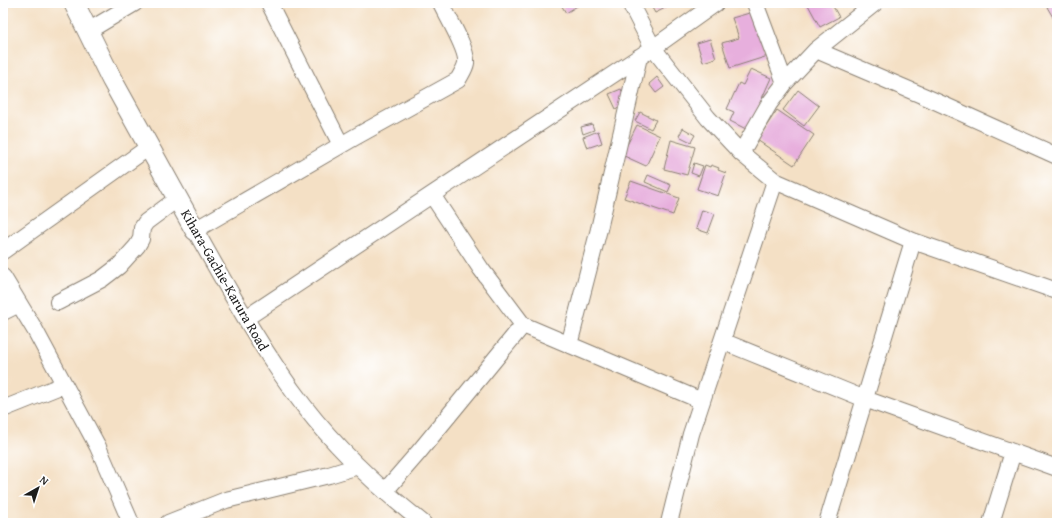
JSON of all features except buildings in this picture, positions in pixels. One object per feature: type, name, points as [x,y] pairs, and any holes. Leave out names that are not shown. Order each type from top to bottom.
[{"type":"main road","name":"Kihara-Gachie-Karura Road","points":[[74,3],[112,80],[195,230]]},
{"type":"street","points":[[88,32],[135,3]]},
{"type":"street","points":[[269,3],[341,145]]},
{"type":"street","points":[[195,230],[341,145],[458,80],[466,62],[464,50],[441,3]]},
{"type":"street","points":[[630,3],[654,48],[708,118],[741,153],[775,181],[913,241],[1057,291]]},
{"type":"street","points":[[246,318],[654,48],[716,3]]},
{"type":"street","points":[[755,3],[785,82]]},
{"type":"street","points":[[741,153],[769,104],[785,82],[816,50],[875,3]]},
{"type":"street","points":[[816,50],[926,97],[1057,156]]},
{"type":"street","points":[[569,345],[599,229],[639,57]]},
{"type":"street","points":[[3,252],[149,147]]},
{"type":"street","points":[[669,523],[691,434],[775,181]]},
{"type":"street","points":[[432,195],[481,269],[523,325],[702,401]]},
{"type":"street","points":[[58,302],[102,279],[120,266],[137,246],[141,239],[142,228],[146,222],[178,199]]},
{"type":"street","name":"Kihara-Gachie-Karura Road","points":[[195,230],[278,370],[305,406],[332,439],[358,466],[423,523]]},
{"type":"street","points":[[827,523],[913,241]]},
{"type":"street","points":[[3,277],[35,330],[63,385],[98,448],[131,523]]},
{"type":"street","points":[[3,312],[19,304]]},
{"type":"street","points":[[385,491],[523,325]]},
{"type":"street","points":[[722,341],[865,399],[1057,468]]},
{"type":"street","points":[[3,409],[63,385]]},
{"type":"street","points":[[991,523],[1013,452]]},
{"type":"street","points":[[168,523],[226,500],[329,475],[358,466]]}]
